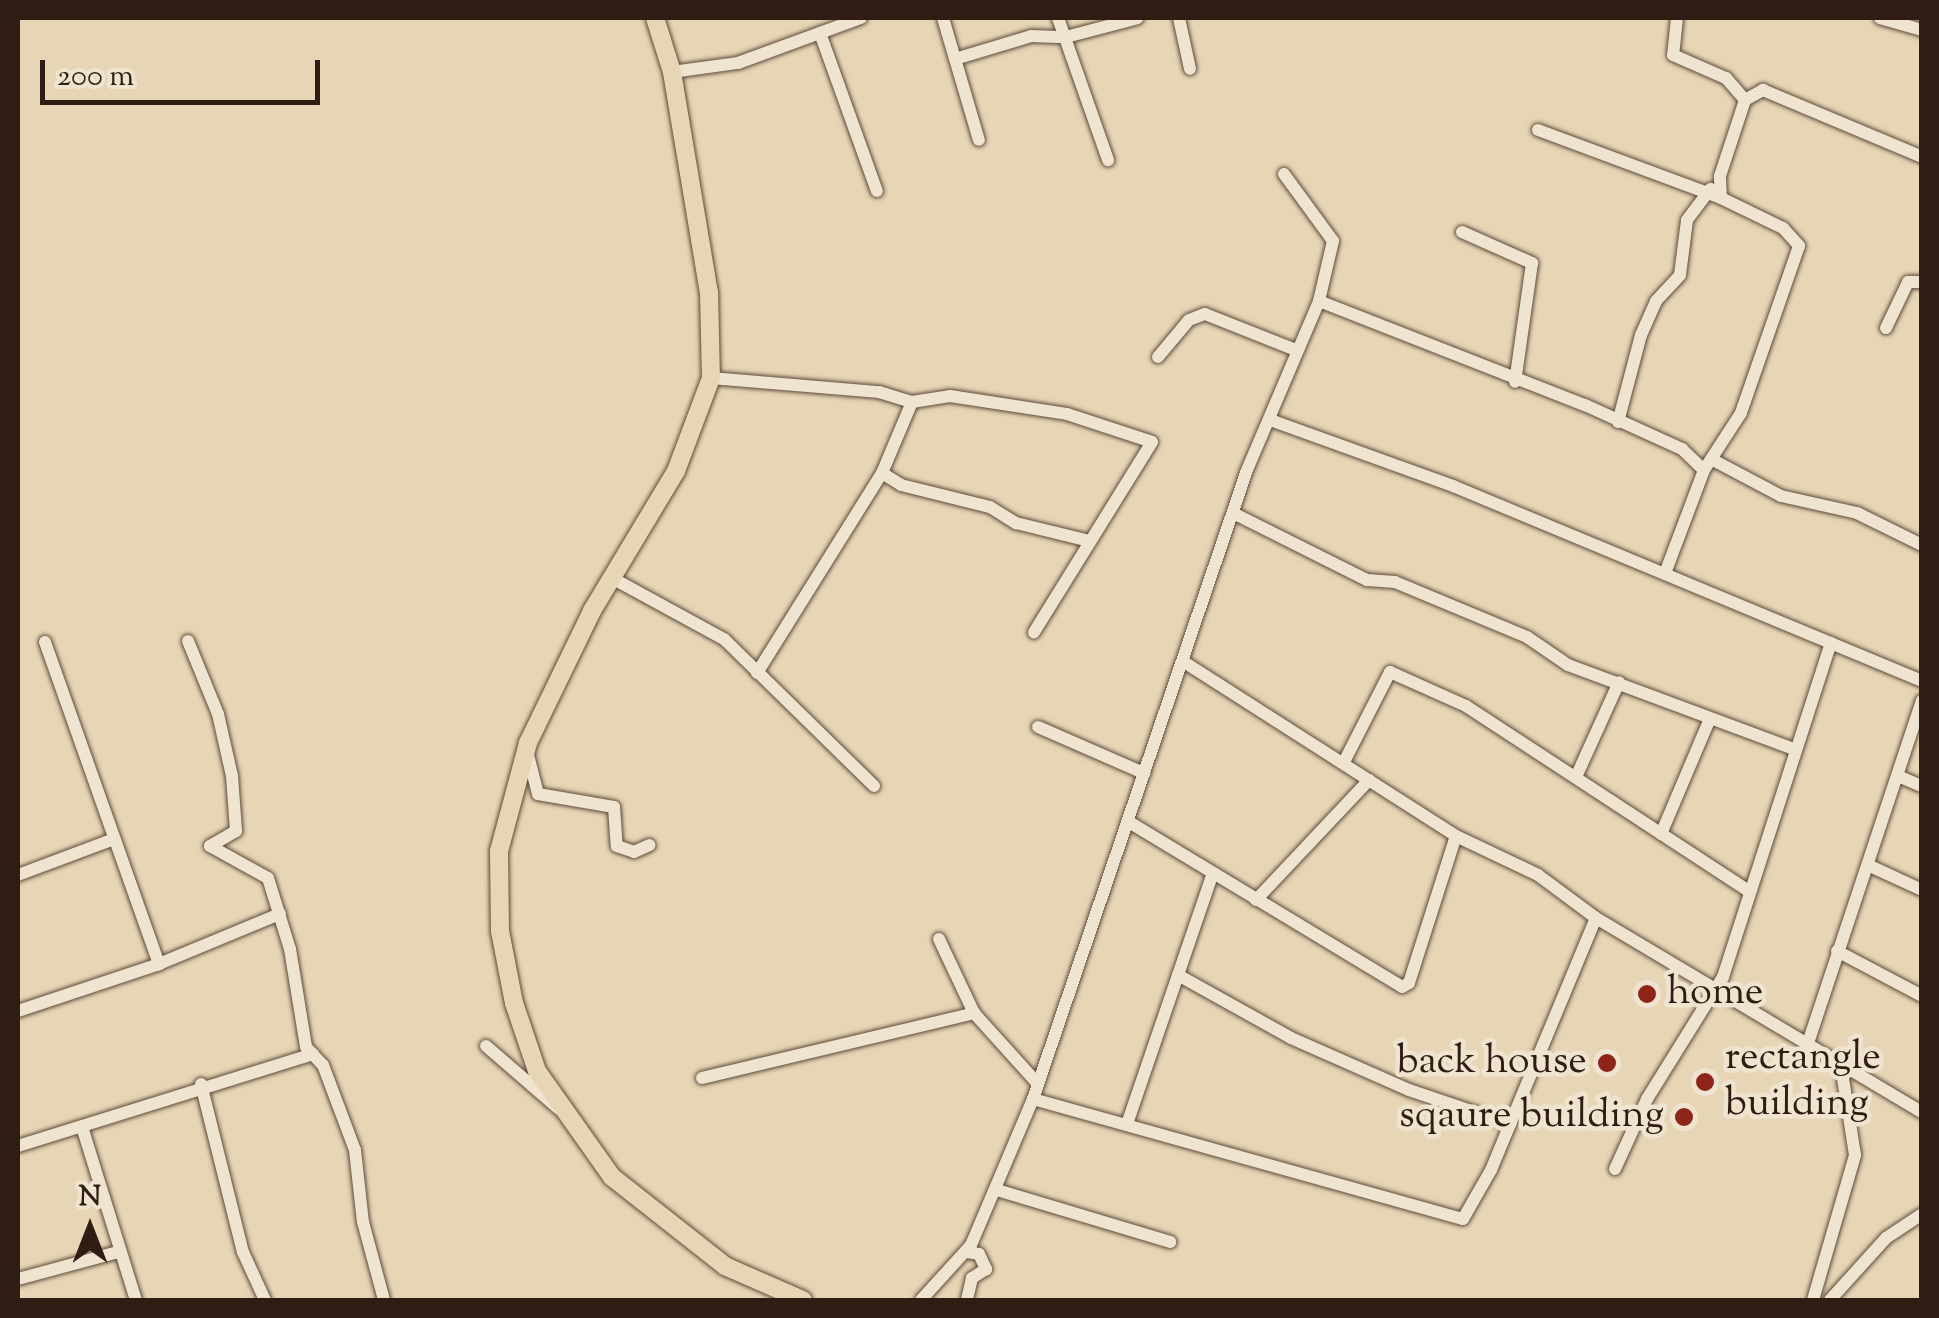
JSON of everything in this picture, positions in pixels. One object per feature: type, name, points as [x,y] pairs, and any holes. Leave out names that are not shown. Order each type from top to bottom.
[{"type":"main road","points":[[656,18],[672,72],[709,292],[711,378],[676,471],[612,578],[528,743],[499,851],[500,931],[514,1003],[538,1072],[612,1177],[672,1230],[725,1266],[791,1299]]},
{"type":"street","points":[[672,72],[738,63],[861,18]]},
{"type":"street","points":[[942,18],[979,140]]},
{"type":"street","points":[[1058,18],[1108,160]]},
{"type":"street","points":[[955,60],[1031,36],[1066,37],[1138,18]]},
{"type":"street","points":[[1180,18],[1190,69]]},
{"type":"street","points":[[1677,18],[1673,55],[1726,78],[1745,100]]},
{"type":"street","points":[[1884,18],[1922,30]]},
{"type":"street","points":[[820,33],[877,191]]},
{"type":"street","points":[[1745,100],[1769,91],[1922,157]]},
{"type":"street","points":[[1618,422],[1641,335],[1656,301],[1680,275],[1687,220],[1715,194],[1745,100]]},
{"type":"street","points":[[1538,130],[1715,194],[1784,228],[1799,251],[1741,413],[1709,465],[1665,573]]},
{"type":"street","points":[[921,1300],[967,1252],[1033,1099],[1233,514],[1318,302],[1332,238],[1284,174]]},
{"type":"street","points":[[1462,232],[1532,263],[1515,382]]},
{"type":"street","points":[[1886,328],[1908,282],[1922,282]]},
{"type":"street","points":[[1318,302],[1618,422],[1782,496],[1857,513],[1922,545]]},
{"type":"street","points":[[1158,357],[1188,320],[1206,314],[1296,350]]},
{"type":"street","points":[[711,378],[878,392],[912,402],[950,396],[1067,414],[1152,442],[1122,497],[1085,540],[1081,558],[1034,632]]},
{"type":"street","points":[[757,672],[882,473],[912,402]]},
{"type":"street","points":[[1270,420],[1665,573],[1922,681]]},
{"type":"street","points":[[882,473],[901,485],[990,507],[1016,523],[1085,540]]},
{"type":"street","points":[[1233,514],[1367,580],[1394,582],[1709,721],[1794,748]]},
{"type":"street","points":[[612,578],[690,615],[757,672],[874,786]]},
{"type":"street","points":[[188,641],[218,714],[232,776],[236,831],[210,846],[268,878],[280,914],[306,1047],[314,1054],[355,1150],[363,1222],[384,1300]]},
{"type":"street","points":[[45,642],[159,964]]},
{"type":"street","points":[[1615,1169],[1647,1099],[1717,989],[1832,643]]},
{"type":"street","points":[[1184,662],[1345,760],[1368,780],[1456,836],[1538,875],[1596,918],[1809,1040],[1922,1112]]},
{"type":"street","points":[[1345,760],[1390,672],[1456,700],[1750,892]]},
{"type":"street","points":[[1576,777],[1619,682]]},
{"type":"street","points":[[1809,1040],[1837,950],[1870,866],[1922,700]]},
{"type":"street","points":[[1661,834],[1709,721]]},
{"type":"street","points":[[1038,727],[1144,774]]},
{"type":"street","points":[[528,743],[530,777],[538,794],[614,807],[617,846],[634,852],[650,845]]},
{"type":"street","points":[[1898,776],[1922,786]]},
{"type":"street","points":[[1256,900],[1368,780]]},
{"type":"street","points":[[1129,822],[1402,987],[1409,983],[1456,836]]},
{"type":"street","points":[[18,875],[114,839]]},
{"type":"street","points":[[1870,866],[1922,890]]},
{"type":"street","points":[[1127,1124],[1213,873]]},
{"type":"street","points":[[18,1010],[159,964],[280,914]]},
{"type":"street","points":[[1033,1099],[1457,1220],[1490,1170],[1596,918]]},
{"type":"street","points":[[939,939],[974,1013],[1037,1083]]},
{"type":"street","points":[[1837,950],[1922,996]]},
{"type":"street","points":[[1178,976],[1291,1038],[1409,1090],[1510,1124]]},
{"type":"street","points":[[702,1078],[974,1013]]},
{"type":"street","points":[[486,1046],[562,1111]]},
{"type":"street","points":[[18,1146],[82,1130],[200,1084],[314,1054]]},
{"type":"street","points":[[1812,1300],[1856,1155],[1840,1059]]},
{"type":"street","points":[[200,1084],[243,1252],[265,1300]]},
{"type":"street","points":[[82,1130],[136,1300]]},
{"type":"street","points":[[996,1190],[1170,1242]]},
{"type":"street","points":[[1830,1300],[1886,1238],[1919,1219]]},
{"type":"street","points":[[18,1279],[118,1252]]},
{"type":"street","points":[[967,1252],[979,1254],[986,1269],[972,1278],[967,1300]]},
{"type":"place","name":"home","points":[[1647,994]]},
{"type":"place","name":"back house","points":[[1607,1063]]},
{"type":"place","name":"rectangle building","points":[[1705,1082]]},
{"type":"place","name":"sqaure building","points":[[1684,1117]]}]
